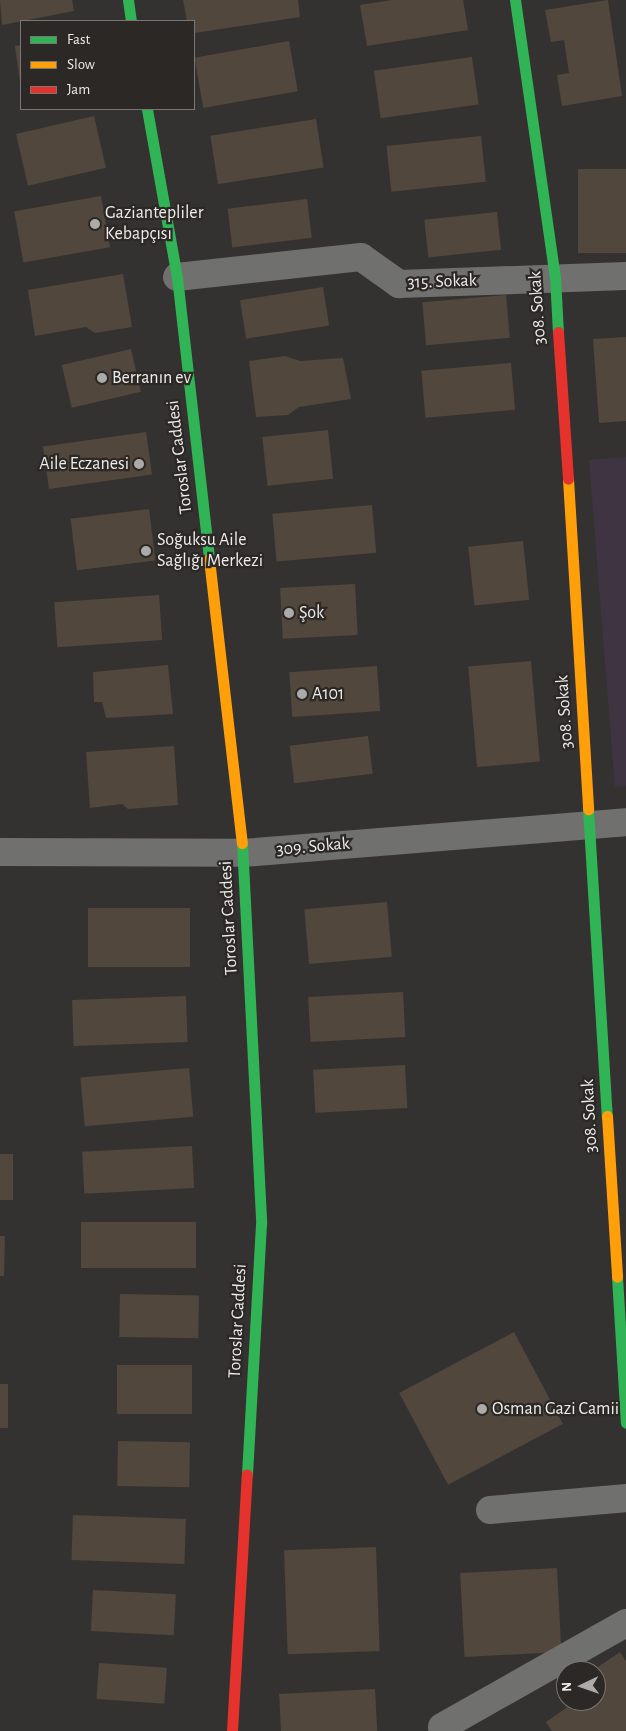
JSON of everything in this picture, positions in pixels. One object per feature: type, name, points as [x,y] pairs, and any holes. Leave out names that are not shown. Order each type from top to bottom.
[{"type":"main road","points":[[128,0],[131,20]]},
{"type":"main road","name":"308. Sokak","points":[[515,0],[555,277],[626,1423]]},
{"type":"main road","name":"Toroslar Caddesi","points":[[147,110],[177,277],[243,853],[261,1224],[232,1731]]},
{"type":"street","name":"315. Sokak","points":[[177,277],[361,257],[399,284],[555,277],[626,276]]},
{"type":"street","name":"309. Sokak","points":[[0,852],[243,853],[626,822]]},
{"type":"street","points":[[490,1510],[626,1498]]},
{"type":"street","points":[[442,1727],[626,1622]]},
{"type":"shaded area","points":[[626,457],[626,786],[615,787],[589,460]]},
{"type":"building","points":[[0,0],[72,0],[74,11],[2,25]]},
{"type":"building","points":[[183,0],[298,0],[300,17],[195,33],[195,20],[187,20]]},
{"type":"building","points":[[392,0],[463,0],[468,30],[367,46],[360,5]]},
{"type":"building","points":[[608,0],[622,96],[562,106],[557,75],[569,73],[564,40],[551,42],[545,10]]},
{"type":"building","points":[[289,41],[298,91],[203,108],[195,58]]},
{"type":"building","points":[[20,45],[20,82],[15,46]]},
{"type":"building","points":[[472,57],[479,105],[381,118],[374,71]]},
{"type":"building","points":[[94,116],[106,168],[28,186],[16,134]]},
{"type":"building","points":[[316,119],[324,167],[218,184],[210,136]]},
{"type":"building","points":[[481,136],[486,182],[391,192],[387,146]]},
{"type":"building","points":[[578,169],[626,169],[626,253],[578,253]]},
{"type":"building","points":[[101,196],[110,247],[23,262],[14,211]]},
{"type":"building","points":[[307,199],[312,238],[232,247],[228,209]]},
{"type":"building","points":[[497,212],[501,250],[428,257],[424,220]]},
{"type":"building","points":[[123,274],[132,327],[95,333],[86,327],[35,336],[28,290]]},
{"type":"building","points":[[323,287],[329,326],[246,339],[240,300]]},
{"type":"building","points":[[506,295],[510,338],[426,345],[422,302]]},
{"type":"building","points":[[626,337],[626,421],[599,423],[593,339]]},
{"type":"building","name":"Berranın ev","points":[[131,349],[141,392],[72,408],[62,365]]},
{"type":"building","points":[[285,356],[300,361],[343,358],[351,399],[299,407],[288,415],[256,417],[249,361]]},
{"type":"building","points":[[511,363],[515,410],[425,418],[421,371]]},
{"type":"building","points":[[328,430],[333,479],[267,486],[262,437]]},
{"type":"building","points":[[146,432],[152,475],[49,489],[43,446]]},
{"type":"building","points":[[372,505],[376,553],[277,562],[272,514]]},
{"type":"building","points":[[149,509],[155,561],[77,570],[71,519]]},
{"type":"building","points":[[523,541],[529,600],[474,605],[468,547]]},
{"type":"building","points":[[355,584],[358,635],[283,639],[280,588]]},
{"type":"building","points":[[159,595],[162,640],[57,647],[54,602]]},
{"type":"building","points":[[531,661],[540,762],[477,767],[468,666]]},
{"type":"building","points":[[168,665],[173,714],[106,718],[102,702],[94,702],[93,672]]},
{"type":"building","points":[[377,666],[380,711],[292,717],[289,672]]},
{"type":"building","points":[[368,736],[373,774],[294,783],[290,746]]},
{"type":"building","points":[[174,746],[178,805],[128,809],[122,804],[90,808],[86,752]]},
{"type":"building","points":[[387,902],[392,957],[309,964],[304,909]]},
{"type":"building","points":[[88,908],[190,908],[190,967],[88,967]]},
{"type":"building","points":[[403,992],[405,1037],[310,1042],[308,997]]},
{"type":"building","points":[[186,996],[188,1042],[74,1046],[72,1000]]},
{"type":"building","points":[[405,1065],[407,1108],[315,1113],[313,1070]]},
{"type":"building","points":[[189,1068],[193,1117],[85,1126],[80,1077]]},
{"type":"building","points":[[192,1146],[194,1188],[84,1194],[82,1152]]},
{"type":"building","points":[[0,1154],[13,1154],[13,1200],[0,1200]]},
{"type":"building","points":[[81,1222],[196,1222],[196,1268],[81,1268]]},
{"type":"building","points":[[0,1236],[5,1236],[4,1276],[0,1276]]},
{"type":"building","points":[[120,1294],[199,1295],[198,1338],[119,1337]]},
{"type":"building","name":"Osman Gazi Camii","points":[[514,1332],[563,1424],[448,1485],[399,1393]]},
{"type":"building","points":[[117,1365],[192,1365],[192,1414],[117,1414]]},
{"type":"building","points":[[0,1384],[8,1384],[8,1428],[0,1428]]},
{"type":"building","points":[[118,1441],[190,1442],[189,1487],[117,1486]]},
{"type":"building","points":[[73,1515],[186,1519],[184,1564],[71,1560]]},
{"type":"building","points":[[376,1547],[380,1651],[288,1654],[284,1550]]},
{"type":"building","points":[[557,1568],[561,1652],[465,1657],[460,1573]]},
{"type":"building","points":[[93,1590],[176,1594],[174,1635],[91,1631]]},
{"type":"building","points":[[620,1652],[626,1661],[626,1731],[552,1731],[546,1722],[562,1711],[606,1711],[606,1662]]},
{"type":"building","points":[[99,1663],[167,1668],[164,1704],[96,1699]]},
{"type":"building","points":[[375,1689],[377,1731],[281,1731],[279,1694]]},
{"type":"traffic: fast","points":[[128,0],[131,20]]},
{"type":"traffic: fast","points":[[515,0],[555,277],[558,332]]},
{"type":"traffic: fast","points":[[147,110],[177,277],[209,559]]},
{"type":"traffic: fast","points":[[588,809],[607,1116]]},
{"type":"traffic: fast","points":[[242,843],[261,1224],[247,1474]]},
{"type":"traffic: fast","points":[[617,1277],[626,1423]]},
{"type":"traffic: slow","points":[[568,479],[588,809]]},
{"type":"traffic: slow","points":[[209,559],[242,843]]},
{"type":"traffic: slow","points":[[607,1116],[617,1277]]},
{"type":"traffic: jam","points":[[558,332],[568,479]]},
{"type":"traffic: jam","points":[[232,1731],[247,1474]]},
{"type":"place","name":"Gaziantepliler Kebapçısı","points":[[95,224]]},
{"type":"place","name":"Berranın ev","points":[[102,378]]},
{"type":"place","name":"Aile Eczanesi","points":[[139,464]]},
{"type":"place","name":"Soğuksu Aile Sağlığı Merkezi","points":[[146,551]]},
{"type":"place","name":"Şok","points":[[289,613]]},
{"type":"place","name":"A101","points":[[302,694]]},
{"type":"place","name":"Osman Gazi Camii","points":[[482,1409]]}]
